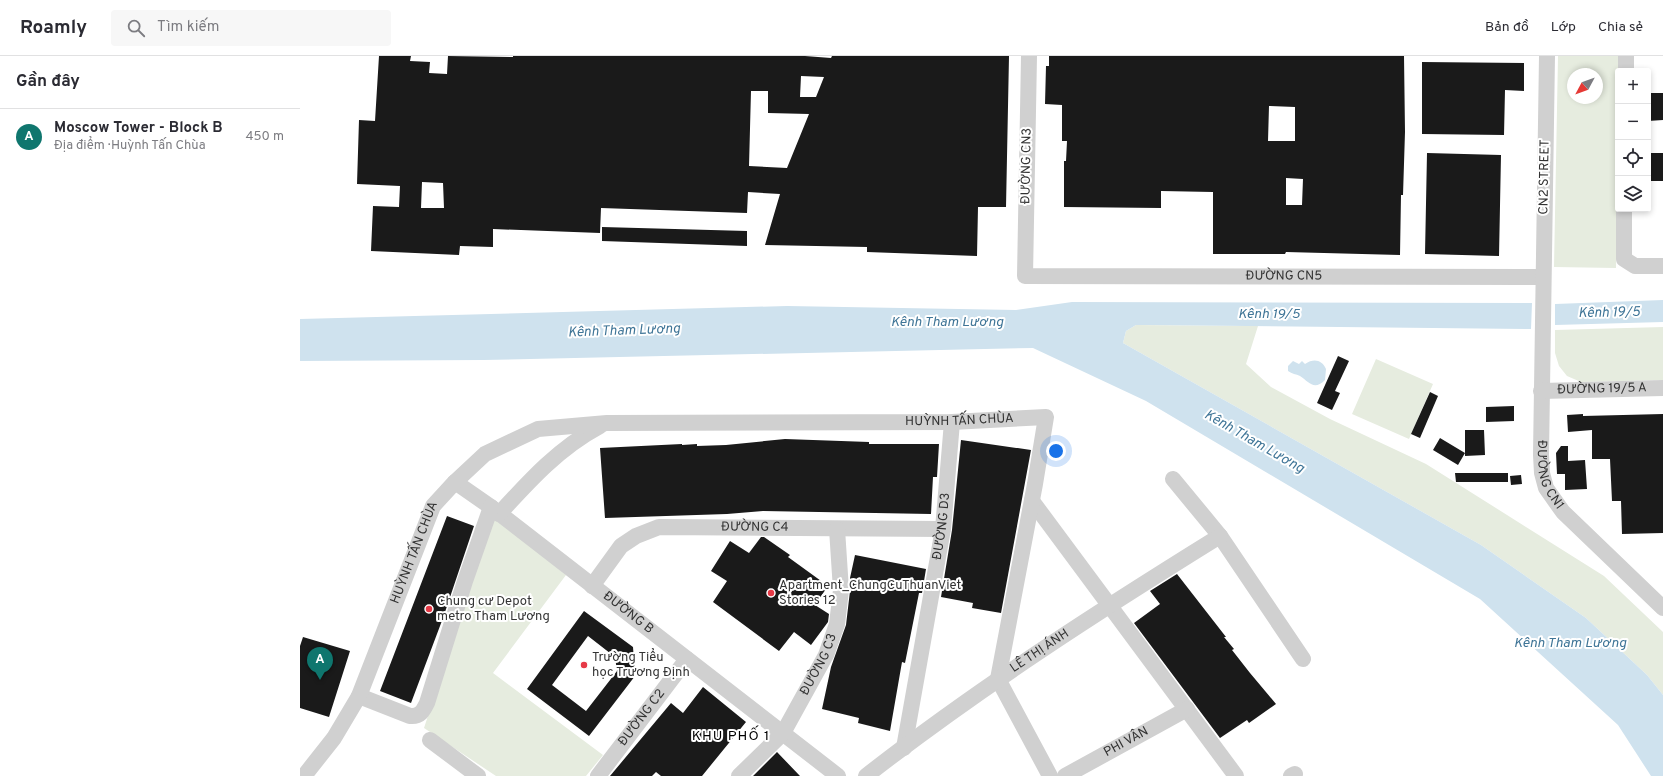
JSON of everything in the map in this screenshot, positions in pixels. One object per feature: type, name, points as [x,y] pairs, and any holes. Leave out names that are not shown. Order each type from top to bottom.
[{"type":"street","name":"ĐƯỜNG CN3","points":[[1025,276],[1029,56]]},
{"type":"street","name":"CN2 STREET","points":[[1542,298],[1547,56]]},
{"type":"street","points":[[1626,56],[1626,68]]},
{"type":"street","points":[[1624,212],[1623,255],[1628,263],[1635,266],[1663,266]]},
{"type":"street","name":"ĐƯỜNG CN5","points":[[1025,276],[1543,277]]},
{"type":"street","name":"ĐƯỜNG CN1","points":[[1542,298],[1540,391],[1542,473],[1550,495],[1575,523],[1663,608]]},
{"type":"street","name":"ĐƯỜNG 19/5 A","points":[[1540,391],[1663,388]]},
{"type":"street","name":"HUỲNH TẤN CHÙA","points":[[304,776],[334,738],[359,696],[433,506],[455,482],[485,454],[538,430],[607,423],[952,422],[1046,417],[1032,502],[998,679]]},
{"type":"street","name":"ĐƯỜNG D3","points":[[904,748],[943,530],[952,422]]},
{"type":"street","name":"HUỲNH TẤN CHÙA","points":[[495,510],[556,456],[583,436],[607,423]]},
{"type":"street","points":[[1173,479],[1220,536],[1303,659]]},
{"type":"street","name":"ĐƯỜNG B","points":[[455,482],[495,510],[838,776]]},
{"type":"street","points":[[1032,502],[1110,604],[1236,776]]},
{"type":"street","points":[[359,696],[410,716],[416,716],[422,713],[427,703],[465,581],[495,510]]},
{"type":"street","name":"ĐƯỜNG C4","points":[[592,586],[621,546],[636,536],[659,527],[943,530]]},
{"type":"street","name":"ĐƯỜNG C3","points":[[739,776],[783,733],[826,656],[837,624],[841,590],[837,529]]},
{"type":"street","name":"LÊ THỊ ÁNH","points":[[872,774],[904,748],[998,679],[1110,604],[1220,536]]},
{"type":"street","name":"ĐƯỜNG C2","points":[[598,776],[687,659]]},
{"type":"street","points":[[998,679],[1050,776]]},
{"type":"street","name":"PHI VÂN","points":[[1065,776],[1187,709]]},
{"type":"street","points":[[430,740],[478,776]]},
{"type":"shaded area","points":[[1558,56],[1619,56],[1619,68],[1615,68],[1616,268],[1554,267]]},
{"type":"shaded area","points":[[1136,325],[1258,326],[1246,364],[1271,387],[1330,419],[1426,464],[1604,576],[1663,632],[1663,695],[1647,675],[1586,618],[1481,545],[1123,343],[1126,331]]},
{"type":"shaded area","points":[[1663,327],[1663,380],[1581,382],[1567,376],[1559,366],[1555,353],[1555,330]]},
{"type":"shaded area","points":[[1376,359],[1433,384],[1409,439],[1352,414]]},
{"type":"shaded area","points":[[494,514],[566,575],[493,673],[603,755],[586,776],[496,776],[424,728]]},
{"type":"water","name":"Kênh 19/5","points":[[1663,300],[1663,322],[1555,325],[1555,304]]},
{"type":"water","name":"Kênh Tham Lương","points":[[1072,302],[1532,303],[1531,329],[1136,325],[1126,331],[1123,343],[1481,545],[1586,618],[1647,675],[1663,695],[1663,776],[1651,776],[1618,725],[1480,599],[1146,401],[1033,348],[483,360],[300,361],[300,319],[787,306],[1016,310]]},
{"type":"water","points":[[1293,361],[1299,364],[1302,361],[1305,364],[1312,361],[1320,362],[1326,369],[1325,380],[1318,385],[1315,385],[1288,371],[1288,366]]},
{"type":"building","points":[[379,56],[411,56],[410,61],[430,62],[429,73],[447,74],[448,56],[805,56],[831,58],[832,56],[1009,56],[1006,207],[978,207],[977,256],[867,252],[867,247],[765,245],[780,194],[748,192],[747,213],[601,208],[600,233],[493,229],[493,247],[460,246],[459,255],[371,251],[373,206],[399,207],[400,186],[357,184],[359,120],[375,121]],"holes":[[[801,76],[824,77],[816,97],[800,97]],[[751,91],[768,91],[768,113],[809,114],[787,168],[749,166]],[[422,182],[443,183],[444,208],[421,208]]]},
{"type":"building","points":[[1049,56],[1404,56],[1405,132],[1403,195],[1401,195],[1400,255],[1286,252],[1285,254],[1213,254],[1213,192],[1161,191],[1161,208],[1064,207],[1064,161],[1066,161],[1067,141],[1062,141],[1062,105],[1045,104],[1046,66],[1049,66]],"holes":[[[1269,106],[1295,107],[1295,141],[1268,141]],[[1286,178],[1303,179],[1302,205],[1286,205]]]},
{"type":"building","points":[[1422,62],[1524,63],[1524,91],[1505,90],[1504,135],[1422,134]]},
{"type":"building","points":[[1651,93],[1663,93],[1663,120],[1651,121]]},
{"type":"building","points":[[1427,153],[1501,155],[1499,256],[1425,254]]},
{"type":"building","points":[[1651,153],[1663,153],[1663,181],[1651,181]]},
{"type":"building","points":[[602,227],[747,231],[747,246],[602,241]]},
{"type":"building","points":[[1338,356],[1349,361],[1335,391],[1340,393],[1332,410],[1317,403]]},
{"type":"building","points":[[1430,392],[1438,396],[1420,438],[1411,434]]},
{"type":"building","points":[[1514,406],[1514,421],[1486,422],[1486,407]]},
{"type":"building","points":[[1583,414],[1583,416],[1663,414],[1663,533],[1622,534],[1621,501],[1612,501],[1610,459],[1592,459],[1592,430],[1568,432],[1567,415]]},
{"type":"building","points":[[1465,430],[1484,430],[1485,455],[1465,456]]},
{"type":"building","points":[[1440,438],[1465,453],[1458,465],[1433,450]]},
{"type":"building","points":[[785,439],[869,442],[869,444],[939,444],[937,477],[933,477],[931,514],[763,511],[727,514],[605,518],[600,448],[682,444],[697,444],[697,446],[726,445]]},
{"type":"building","points":[[961,440],[1031,450],[1001,613],[972,608],[973,603],[941,597],[952,530]]},
{"type":"building","points":[[1561,446],[1568,446],[1568,461],[1585,460],[1587,489],[1565,490],[1565,474],[1557,474],[1556,453]]},
{"type":"building","points":[[1455,473],[1508,473],[1508,482],[1456,482]]},
{"type":"building","points":[[1521,475],[1522,484],[1511,485],[1510,476]]},
{"type":"building","name":"Chung cư Depot metro Tham Lương","points":[[447,516],[474,526],[443,618],[411,703],[380,691]]},
{"type":"building","name":"Apartment_ChungCuThuanViet Stories 12","points":[[761,537],[764,537],[790,555],[788,557],[828,586],[815,605],[829,614],[828,622],[811,645],[794,632],[779,651],[713,602],[727,581],[711,571],[730,541],[749,553]]},
{"type":"building","points":[[855,555],[926,569],[922,593],[919,593],[905,663],[902,662],[890,731],[858,723],[859,718],[822,709],[831,667],[846,625],[850,578]]},
{"type":"building","points":[[1177,574],[1226,637],[1224,637],[1234,649],[1232,650],[1276,704],[1249,723],[1247,720],[1220,738],[1134,623],[1160,604],[1150,591]]},
{"type":"building","points":[[584,611],[633,647],[635,676],[589,736],[527,689]],"holes":[[[588,636],[615,657],[617,671],[586,711],[552,685]]]},
{"type":"building","points":[[303,637],[350,651],[329,717],[300,708],[300,646]]},
{"type":"building","points":[[703,687],[746,722],[702,776],[661,776],[656,772],[652,776],[610,776],[671,703],[683,713]]},
{"type":"building","points":[[777,752],[800,776],[753,776]]},
{"type":"place","name":"Apartment_ChungCuThuanViet Stories 12","points":[[771,593]]},
{"type":"place","name":"Chung cư Depot metro Tham Lương","points":[[429,609]]},
{"type":"place","name":"Trường Tiểu học Trương Định","points":[[584,665]]},
{"type":"place","name":"Moscow Tower - Block B","points":[[320,680]]},
{"type":"district","name":"KHU PHỐ 1","points":[[731,736]]}]
